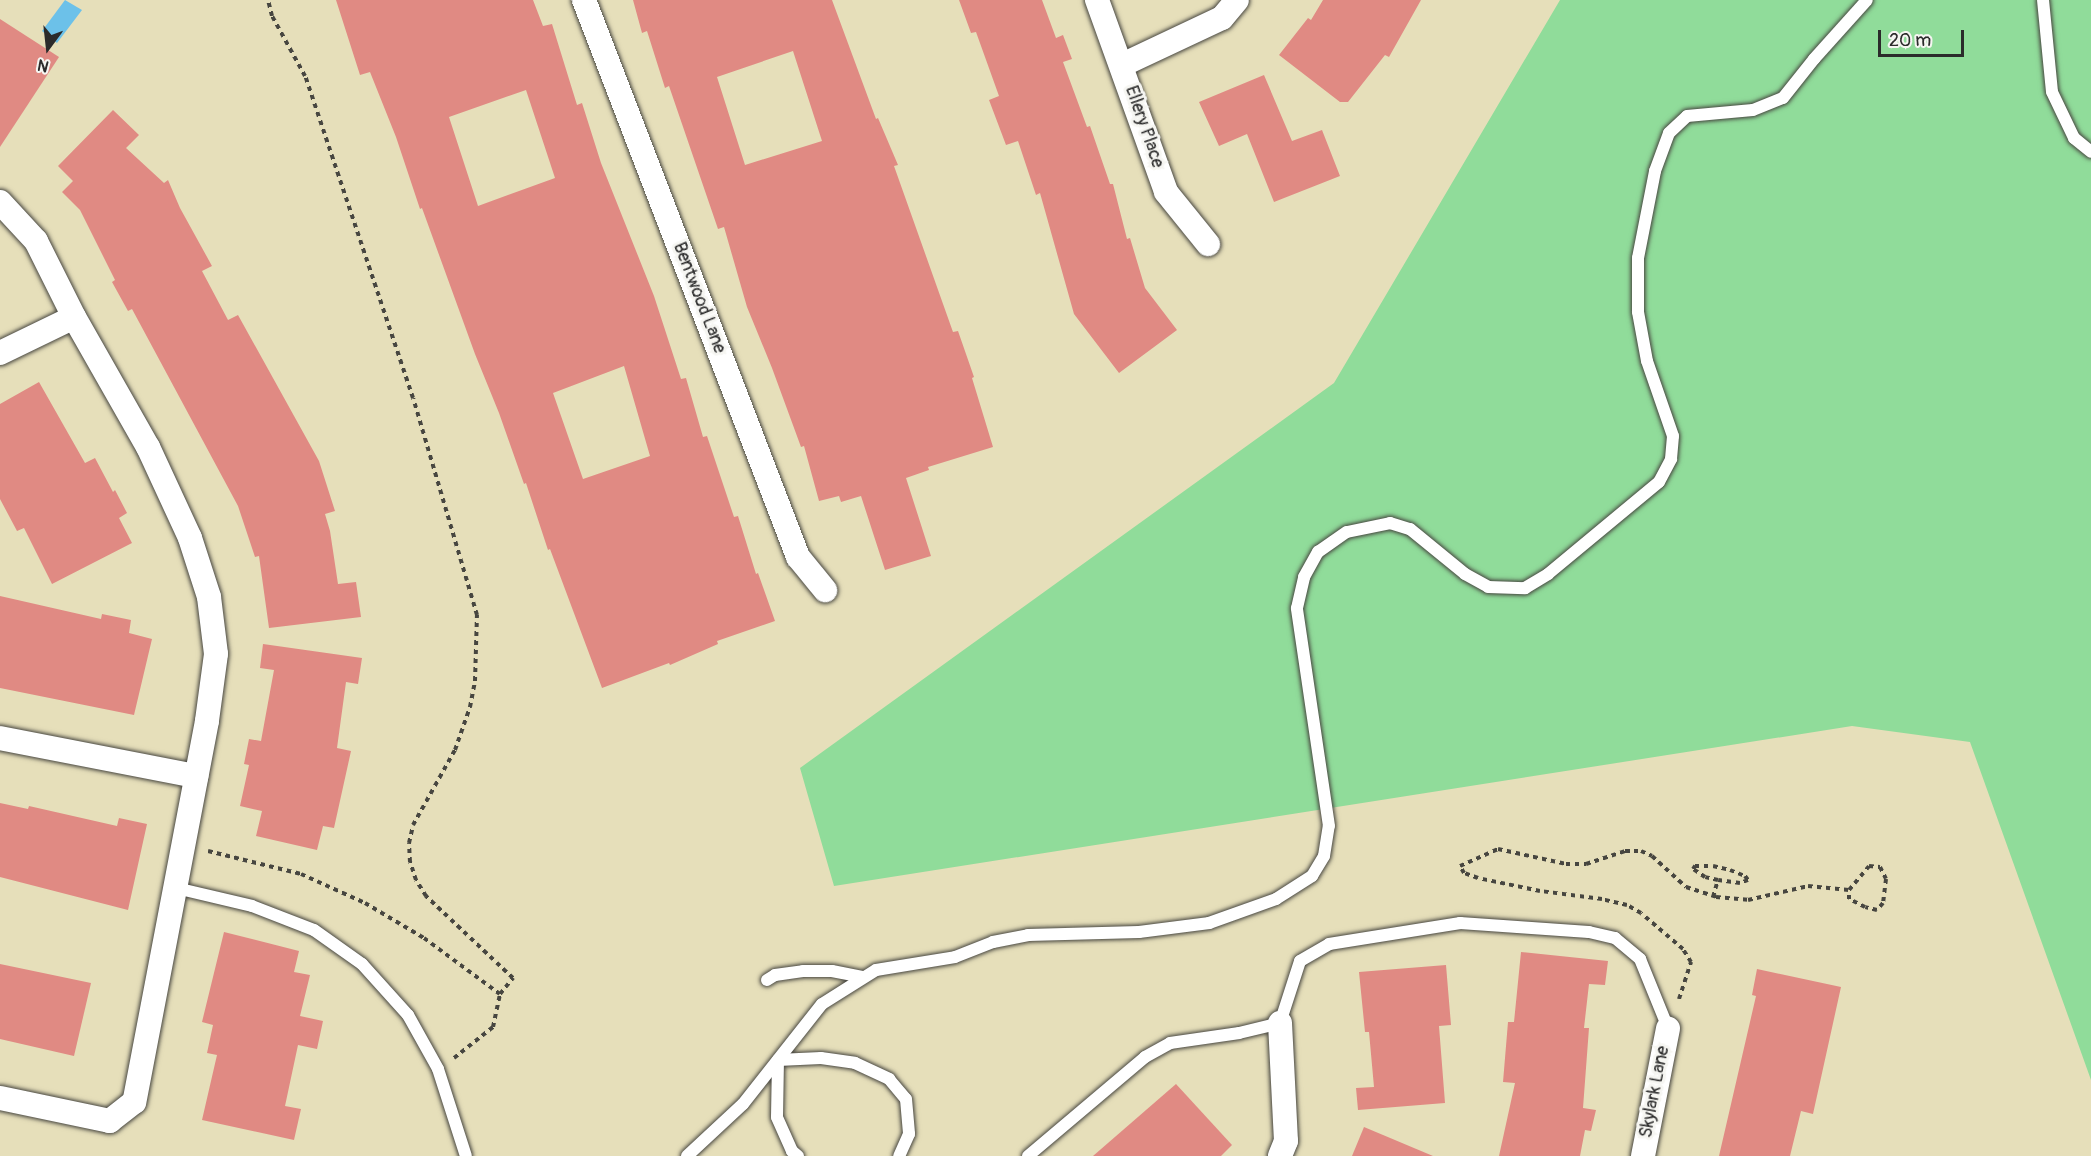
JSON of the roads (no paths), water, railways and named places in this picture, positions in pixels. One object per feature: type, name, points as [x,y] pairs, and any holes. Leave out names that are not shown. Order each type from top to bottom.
[{"type":"street","name":"Bentwood Lane","points":[[584,0],[798,557],[825,590]]},
{"type":"street","name":"Ellery Place","points":[[1098,0],[1166,192],[1208,244]]},
{"type":"street","points":[[1122,65],[1222,18],[1237,0]]},
{"type":"street","points":[[0,202],[36,241],[74,317],[148,447],[190,538],[209,597],[216,654],[184,845],[134,1102],[111,1121],[0,1098]]},
{"type":"street","points":[[0,353],[74,317]]},
{"type":"street","points":[[0,738],[196,776]]},
{"type":"street","points":[[1280,1023],[1286,1141],[1280,1156]]},
{"type":"street","name":"Skylark Lane","points":[[1643,1156],[1668,1028]]},
{"type":"lane","points":[[687,1156],[743,1104],[822,1004],[876,970],[955,957],[993,942],[1028,935],[1139,932],[1209,923],[1276,899],[1312,876],[1324,856],[1329,826],[1297,608],[1304,577],[1318,552],[1347,532],[1390,523],[1410,529],[1465,574],[1488,587],[1525,588],[1548,574],[1659,482],[1671,459],[1673,436],[1647,361],[1638,312],[1638,258],[1655,171],[1669,133],[1687,116],[1753,110],[1783,98],[1814,59],[1868,0]]},
{"type":"lane","points":[[2043,0],[2052,92],[2074,138],[2091,152]]},
{"type":"lane","points":[[176,888],[252,906],[314,930],[362,964],[408,1015],[439,1074],[466,1156]]},
{"type":"lane","points":[[1028,1156],[1145,1057],[1170,1043],[1239,1033],[1280,1023],[1300,961],[1329,944],[1460,922],[1589,932],[1615,938],[1640,959],[1668,1028]]},
{"type":"lane","points":[[767,981],[775,975],[803,971],[832,970],[863,977]]},
{"type":"lane","points":[[778,1060],[821,1058],[855,1063],[890,1078],[906,1099],[909,1134],[899,1156]]},
{"type":"lane","points":[[778,1060],[777,1116],[792,1151],[798,1156]]},
{"type":"water","points":[[65,0],[82,10],[57,43],[42,31]]}]
